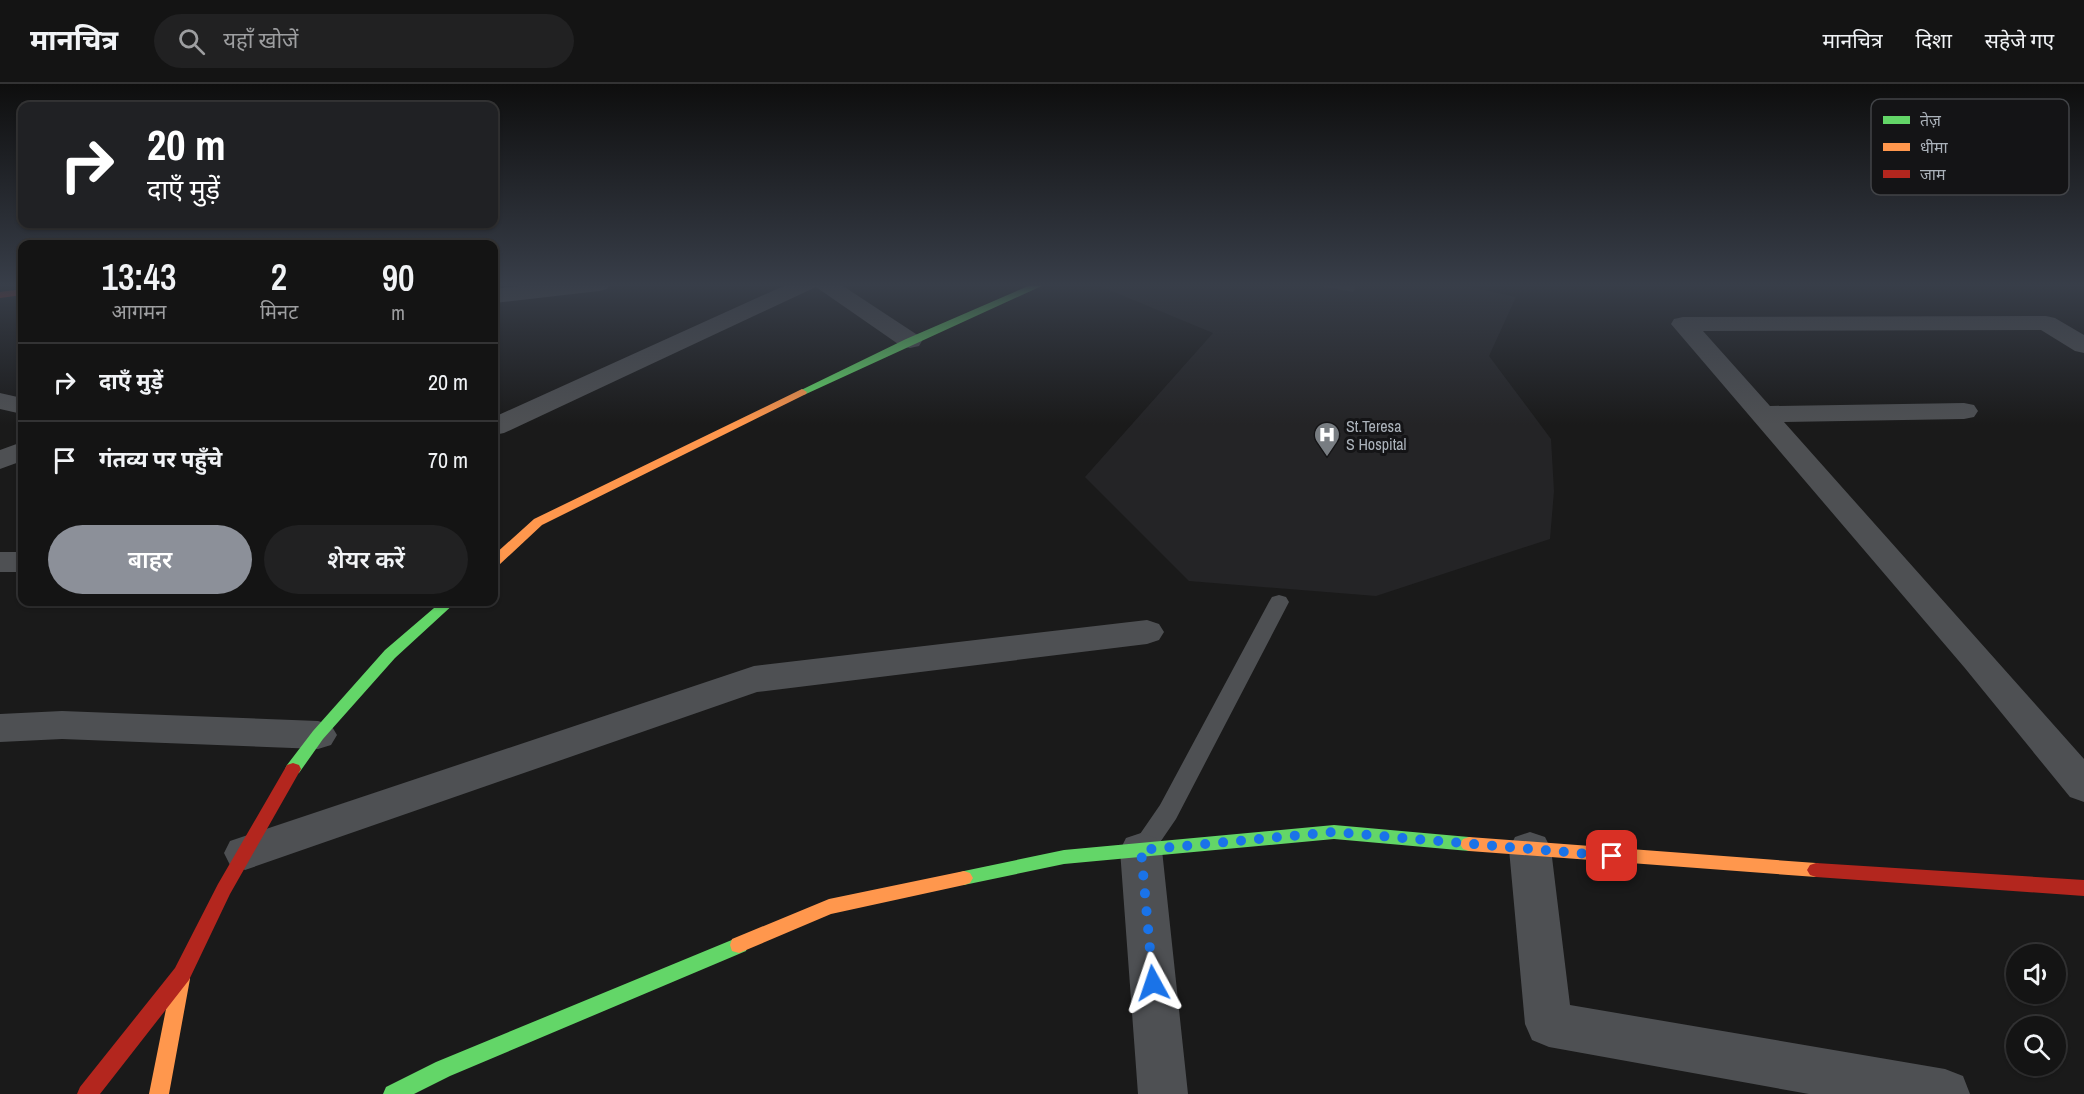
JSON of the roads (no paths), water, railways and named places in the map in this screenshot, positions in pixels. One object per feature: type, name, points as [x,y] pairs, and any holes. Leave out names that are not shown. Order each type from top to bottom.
[{"type":"street","points":[[498,425],[704,331]]},
{"type":"street","points":[[895,331],[910,341]]},
{"type":"street","points":[[498,558],[538,522],[778,403],[933,331]]},
{"type":"street","points":[[1689,331],[2084,786]]},
{"type":"street","points":[[2059,331],[2084,346]]},
{"type":"street","points":[[0,401],[18,405]]},
{"type":"street","points":[[1763,414],[1964,411]]},
{"type":"street","points":[[0,460],[18,453]]},
{"type":"street","points":[[0,562],[18,562]]},
{"type":"street","points":[[87,1094],[182,974],[290,773],[318,735],[390,654],[444,606]]},
{"type":"street","points":[[245,853],[754,679],[1147,632]]},
{"type":"street","points":[[0,728],[62,726],[318,735]]},
{"type":"street","points":[[393,1094],[443,1069],[829,907],[1064,857],[1334,832],[1530,849],[2084,888]]},
{"type":"street","points":[[1530,849],[1550,1024],[1809,1081],[1945,1094]]},
{"type":"street","points":[[1141,850],[1163,1094]]},
{"type":"street","points":[[159,1094],[182,974]]},
{"type":"lane","points":[[1141,850],[1168,812],[1279,602]]},
{"type":"place","name":"St.Teresa S Hospital","points":[[1327,458]]}]
